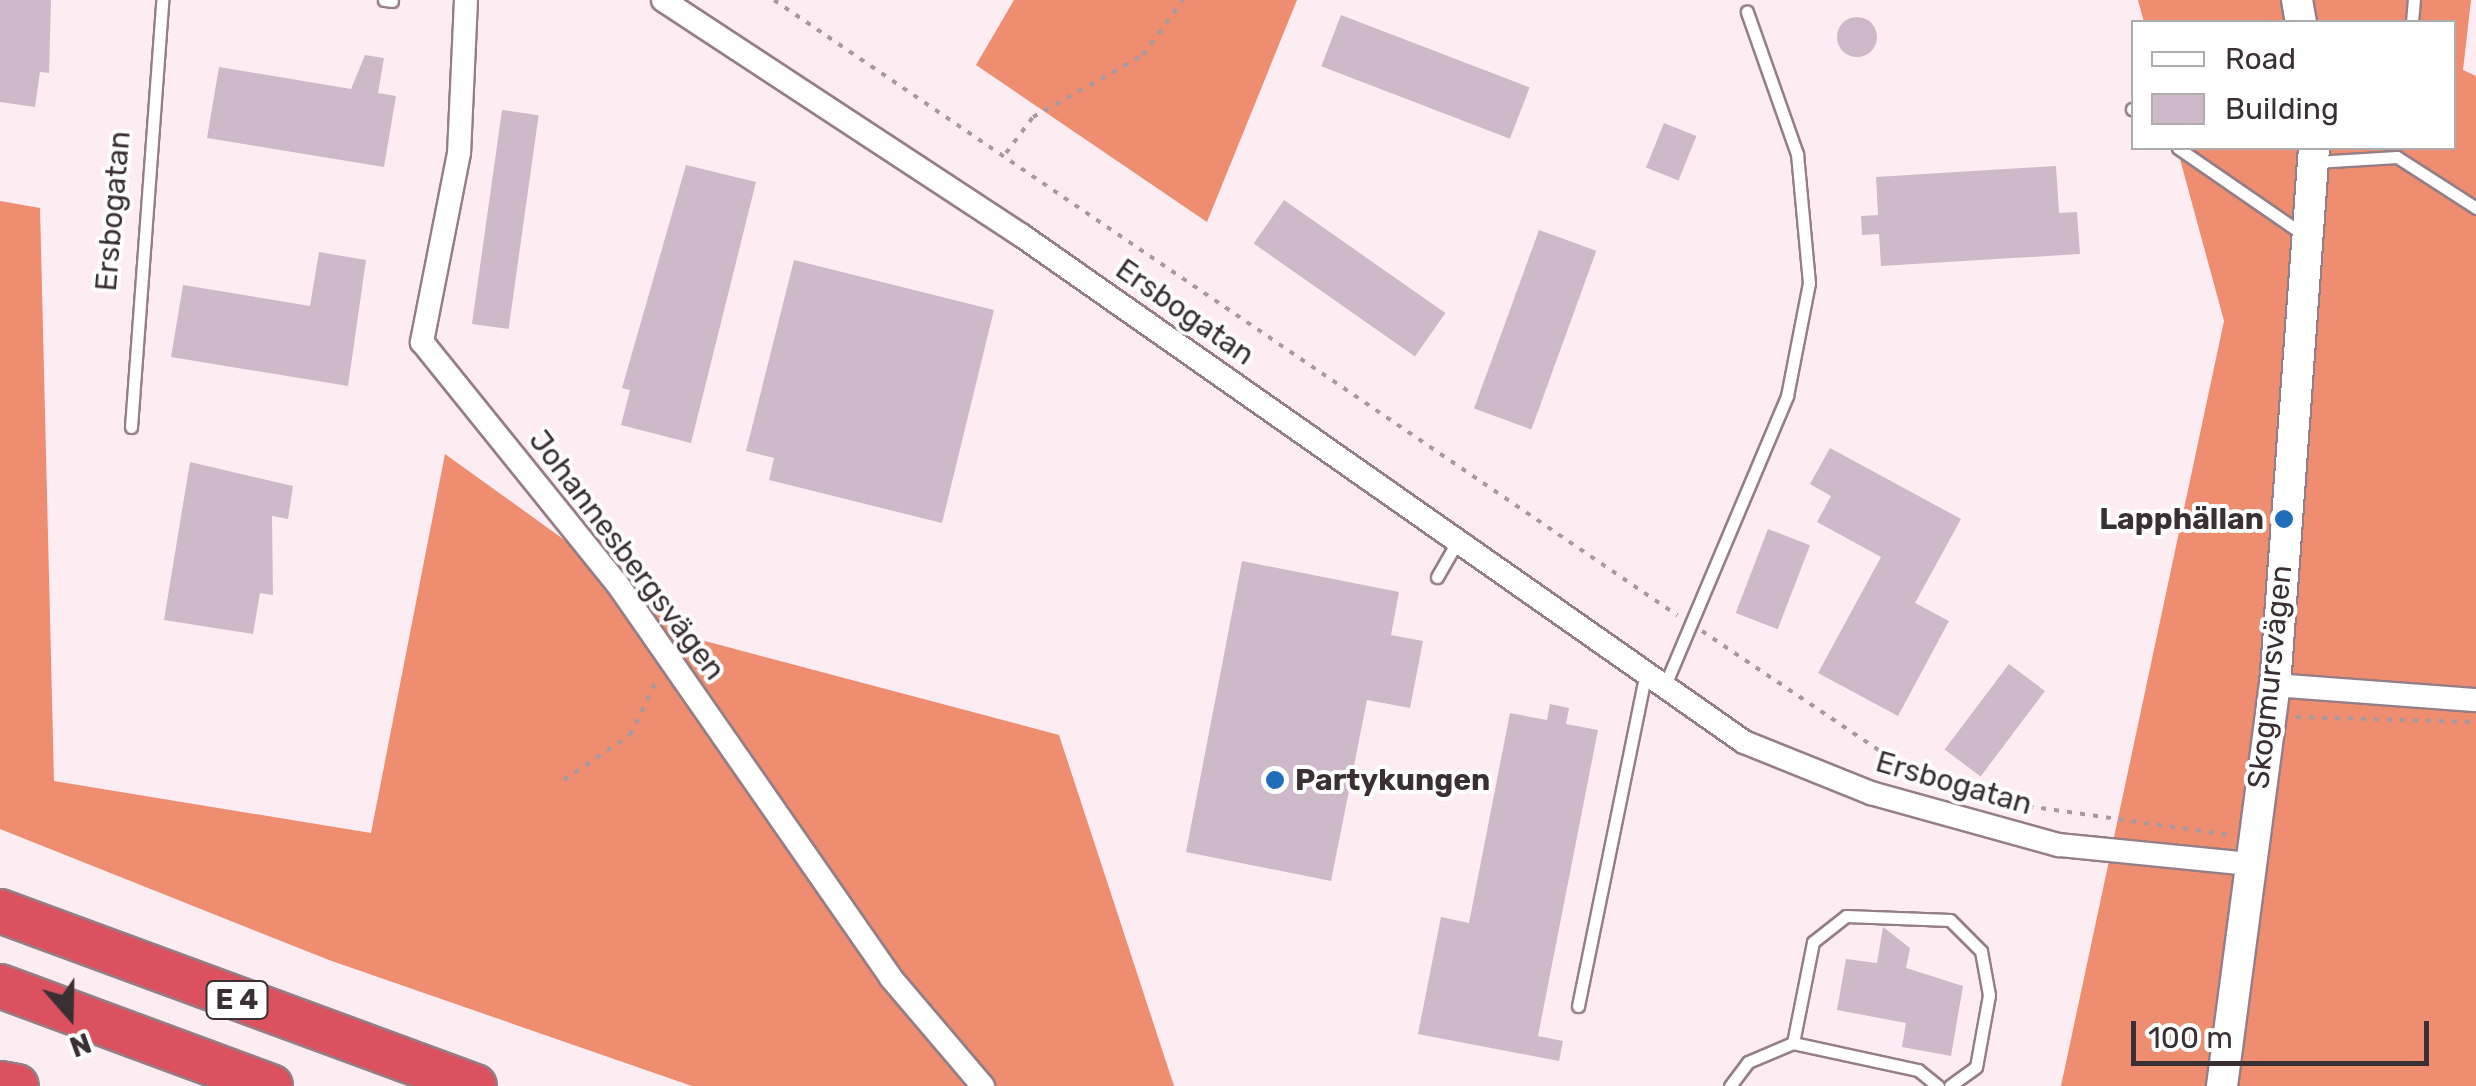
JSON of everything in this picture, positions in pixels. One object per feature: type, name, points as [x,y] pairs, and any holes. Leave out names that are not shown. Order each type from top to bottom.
[{"type":"highway","name":"E 4","points":[[0,910],[475,1086]]},
{"type":"highway","name":"E 4","points":[[0,986],[271,1086]]},
{"type":"highway","points":[[0,1083],[17,1086]]},
{"type":"street","name":"Johannesbergsvägen","points":[[466,0],[459,154],[422,342],[670,659],[892,978],[983,1086]]},
{"type":"street","name":"Ersbogatan","points":[[663,0],[1460,537],[1744,742],[1871,792],[2059,844],[2252,864]]},
{"type":"street","name":"Skogmursvägen","points":[[2222,1086],[2275,685],[2314,155]]},
{"type":"street","points":[[2275,685],[2476,700]]},
{"type":"lane","name":"Ersbogatan","points":[[131,427],[162,0]]},
{"type":"lane","points":[[1578,1006],[1656,678],[1697,628],[1787,396],[1809,283],[1797,154],[1747,12]]},
{"type":"lane","points":[[2181,150],[2310,239]]},
{"type":"lane","points":[[2314,155],[2397,152],[2476,208]]},
{"type":"lane","points":[[1437,577],[1460,537]]},
{"type":"lane","points":[[1793,1043],[1813,942],[1846,916],[1950,920],[1981,951],[1988,996],[1976,1067],[1950,1086]]},
{"type":"lane","points":[[1730,1086],[1748,1062],[1793,1043],[1918,1070],[1938,1086]]},
{"type":"path","points":[[774,0],[1006,152],[1944,794]]},
{"type":"path","points":[[1006,152],[1033,117],[1143,55],[1183,0]]},
{"type":"path","points":[[564,780],[630,735],[670,659]]},
{"type":"path","points":[[2281,716],[2476,722]]},
{"type":"path","points":[[1963,796],[2230,835]]},
{"type":"shaded area","points":[[1014,0],[1297,0],[1207,222],[976,65]]},
{"type":"shaded area","points":[[2138,0],[2471,0],[2463,70],[2476,76],[2476,1086],[2061,1086],[2224,321],[2178,150],[2456,150],[2456,20],[2143,20]]},
{"type":"shaded area","points":[[0,201],[40,208],[54,781],[371,833],[445,454],[705,641],[1059,735],[1174,1086],[692,1086],[329,960],[0,829]]},
{"type":"building","points":[[0,0],[51,0],[49,73],[40,72],[35,107],[0,102]]},
{"type":"building","points":[[1341,15],[1530,87],[1510,139],[1321,66]]},
{"type":"building","points":[[1857,17],[1871,23],[1877,37],[1871,51],[1857,57],[1843,51],[1837,37],[1843,23]]},
{"type":"building","points":[[365,55],[384,58],[378,93],[396,96],[384,167],[207,138],[219,67],[351,89]]},
{"type":"building","points":[[502,110],[539,115],[509,329],[472,324]]},
{"type":"building","points":[[1664,123],[1696,136],[1678,181],[1646,168]]},
{"type":"building","points":[[686,165],[756,182],[691,443],[621,425],[630,390],[622,388]]},
{"type":"building","points":[[2056,166],[2059,213],[2077,212],[2080,254],[1881,266],[1879,234],[1862,235],[1861,216],[1878,215],[1876,177]]},
{"type":"building","points":[[1284,200],[1445,313],[1415,356],[1254,243]]},
{"type":"building","points":[[1539,230],[1596,251],[1531,429],[1474,409]]},
{"type":"building","points":[[319,252],[366,260],[348,386],[171,357],[183,285],[310,306]]},
{"type":"building","points":[[794,260],[994,310],[942,523],[769,480],[774,458],[746,451]]},
{"type":"building","points":[[1830,448],[1961,519],[1915,603],[1949,621],[1898,716],[1818,673],[1881,557],[1817,522],[1831,496],[1810,484]]},
{"type":"building","points":[[190,462],[293,486],[288,519],[272,516],[273,595],[260,593],[253,634],[164,620]]},
{"type":"building","points":[[1768,529],[1810,545],[1778,629],[1736,613]]},
{"type":"building","name":"Partykungen","points":[[1242,561],[1399,592],[1391,635],[1423,641],[1410,708],[1367,700],[1331,881],[1186,852]]},
{"type":"building","points":[[2009,664],[2045,691],[1981,777],[1945,749]]},
{"type":"building","points":[[1550,704],[1569,708],[1566,724],[1598,730],[1538,1036],[1563,1041],[1559,1061],[1418,1034],[1441,917],[1469,923],[1510,713],[1547,720]]},
{"type":"building","points":[[1883,927],[1910,948],[1906,968],[1963,986],[1951,1056],[1902,1047],[1906,1023],[1837,1010],[1846,959],[1877,963]]},
{"type":"place","name":"Lapphällan","points":[[2284,519]]},
{"type":"place","name":"Partykungen","points":[[1275,780]]}]
